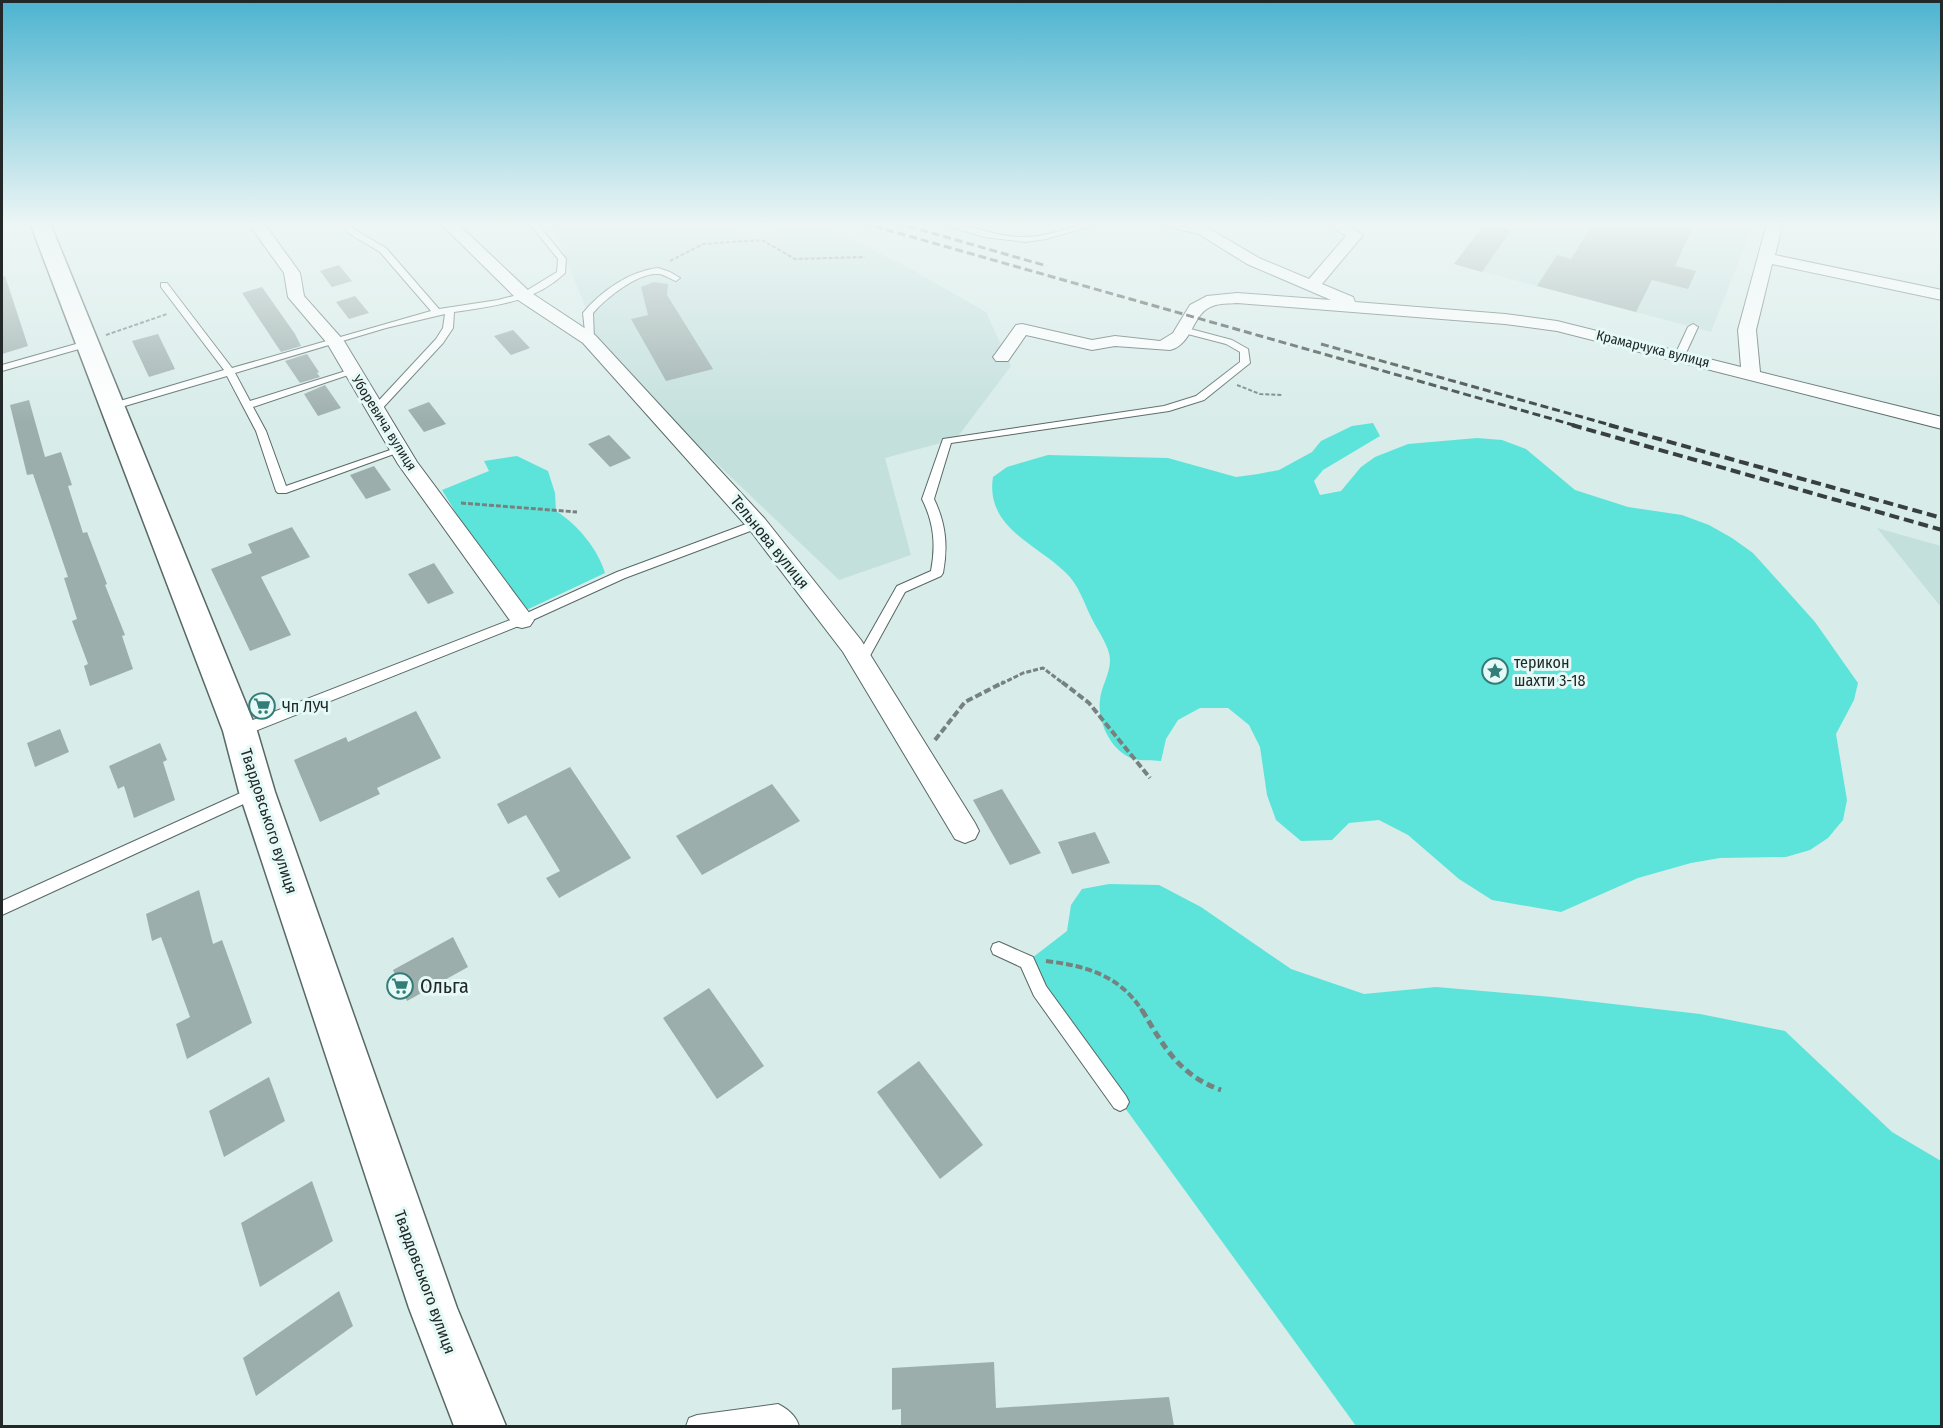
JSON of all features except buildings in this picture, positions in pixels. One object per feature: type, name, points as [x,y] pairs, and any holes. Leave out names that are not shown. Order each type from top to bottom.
[{"type":"main road","name":"Твардовського вулиця","points":[[68,290],[240,731],[257,792],[433,1308],[480,1426]]},
{"type":"street","name":"Уборевича вулиця","points":[[294,290],[296,297],[334,341],[400,450],[522,620]]},
{"type":"street","name":"Тельнова вулиця","points":[[517,290],[590,339],[757,524],[861,660],[919,759],[965,831]]},
{"type":"street","points":[[1320,290],[1363,308]]},
{"type":"street","points":[[1751,374],[1747,330],[1758,290]]},
{"type":"street","points":[[1916,290],[1941,295]]},
{"type":"street","name":"Крамарчука вулиця","points":[[1002,357],[1023,329],[1092,345],[1115,341],[1170,345],[1196,309],[1207,301],[1220,298],[1363,308],[1505,319],[1557,326],[1941,423]]},
{"type":"lane","points":[[167,290],[230,372],[261,431],[282,491],[400,450]]},
{"type":"lane","points":[[417,290],[437,312]]},
{"type":"lane","points":[[114,406],[437,312],[524,296],[534,290]]},
{"type":"lane","points":[[590,339],[588,313],[598,299],[614,290]]},
{"type":"lane","points":[[375,410],[440,341],[448,328],[450,310]]},
{"type":"lane","points":[[1680,356],[1693,327]]},
{"type":"lane","points":[[861,660],[901,589],[937,573],[942,550],[939,518],[928,499],[947,441],[1165,409],[1200,398],[1245,363],[1245,351],[1229,342],[1183,330]]},
{"type":"lane","points":[[2,368],[90,343]]},
{"type":"lane","points":[[248,405],[352,372]]},
{"type":"lane","points":[[240,731],[522,620],[621,575],[757,524]]},
{"type":"lane","points":[[2,908],[257,792]]},
{"type":"lane","points":[[999,949],[1027,962],[1040,991],[1120,1102]]},
{"type":"lane","points":[[697,1426],[778,1415],[789,1426]]},
{"type":"path","points":[[90,343],[114,332],[182,309]]},
{"type":"path","points":[[1227,378],[1255,394],[1273,397],[1283,395]]},
{"type":"path","points":[[434,498],[537,510],[577,512]]},
{"type":"path","points":[[919,759],[966,702],[1023,673],[1043,668],[1089,704],[1150,778]]},
{"type":"path","points":[[1043,960],[1076,965],[1110,977],[1139,1006],[1167,1052],[1199,1083],[1221,1090]]},
{"type":"shaded area","points":[[578,290],[947,290],[986,312],[1011,366],[956,439],[885,458],[911,555],[839,580],[606,358],[587,322],[588,313]]},
{"type":"shaded area","points":[[1551,290],[1728,290],[1711,332]]},
{"type":"shaded area","points":[[1373,423],[1380,436],[1323,470],[1314,481],[1320,495],[1341,491],[1361,467],[1375,457],[1408,444],[1477,438],[1502,440],[1526,449],[1575,490],[1628,507],[1682,515],[1709,525],[1753,553],[1815,622],[1858,683],[1854,700],[1836,734],[1847,800],[1843,820],[1828,838],[1810,850],[1786,857],[1720,858],[1691,863],[1638,878],[1561,912],[1492,900],[1459,879],[1408,835],[1379,820],[1349,823],[1332,840],[1301,841],[1276,820],[1267,795],[1260,747],[1249,725],[1228,708],[1200,708],[1178,720],[1166,739],[1161,761],[1134,759],[1119,750],[1107,735],[1101,717],[1101,695],[1110,665],[1106,644],[1078,588],[1070,577],[1015,533],[1005,522],[997,509],[993,494],[993,477],[1007,467],[1048,455],[1168,458],[1236,477],[1258,474],[1279,470],[1312,452],[1321,441],[1352,426]]},
{"type":"shaded area","points":[[517,456],[548,471],[555,493],[556,511],[586,538],[605,573],[518,614],[442,490],[489,471],[484,461]]},
{"type":"shaded area","points":[[1877,528],[1941,546],[1941,607]]},
{"type":"shaded area","points":[[1109,884],[1159,885],[1201,907],[1291,969],[1364,994],[1436,987],[1552,997],[1700,1014],[1785,1031],[1892,1132],[1941,1161],[1941,1426],[1356,1426],[1040,991],[1032,958],[1067,931],[1071,905],[1082,889]]},
{"type":"railway","points":[[1097,290],[1577,426]]},
{"type":"railway","points":[[1321,344],[1614,426]]},
{"type":"railway","points":[[1572,425],[1942,530]]},
{"type":"railway","points":[[1609,425],[1942,518]]},
{"type":"place","name":"терикон шахти 3-18","points":[[1495,671]]},
{"type":"place","name":"Чп ЛУЧ","points":[[262,706]]},
{"type":"place","name":"Ольга","points":[[400,986]]}]
